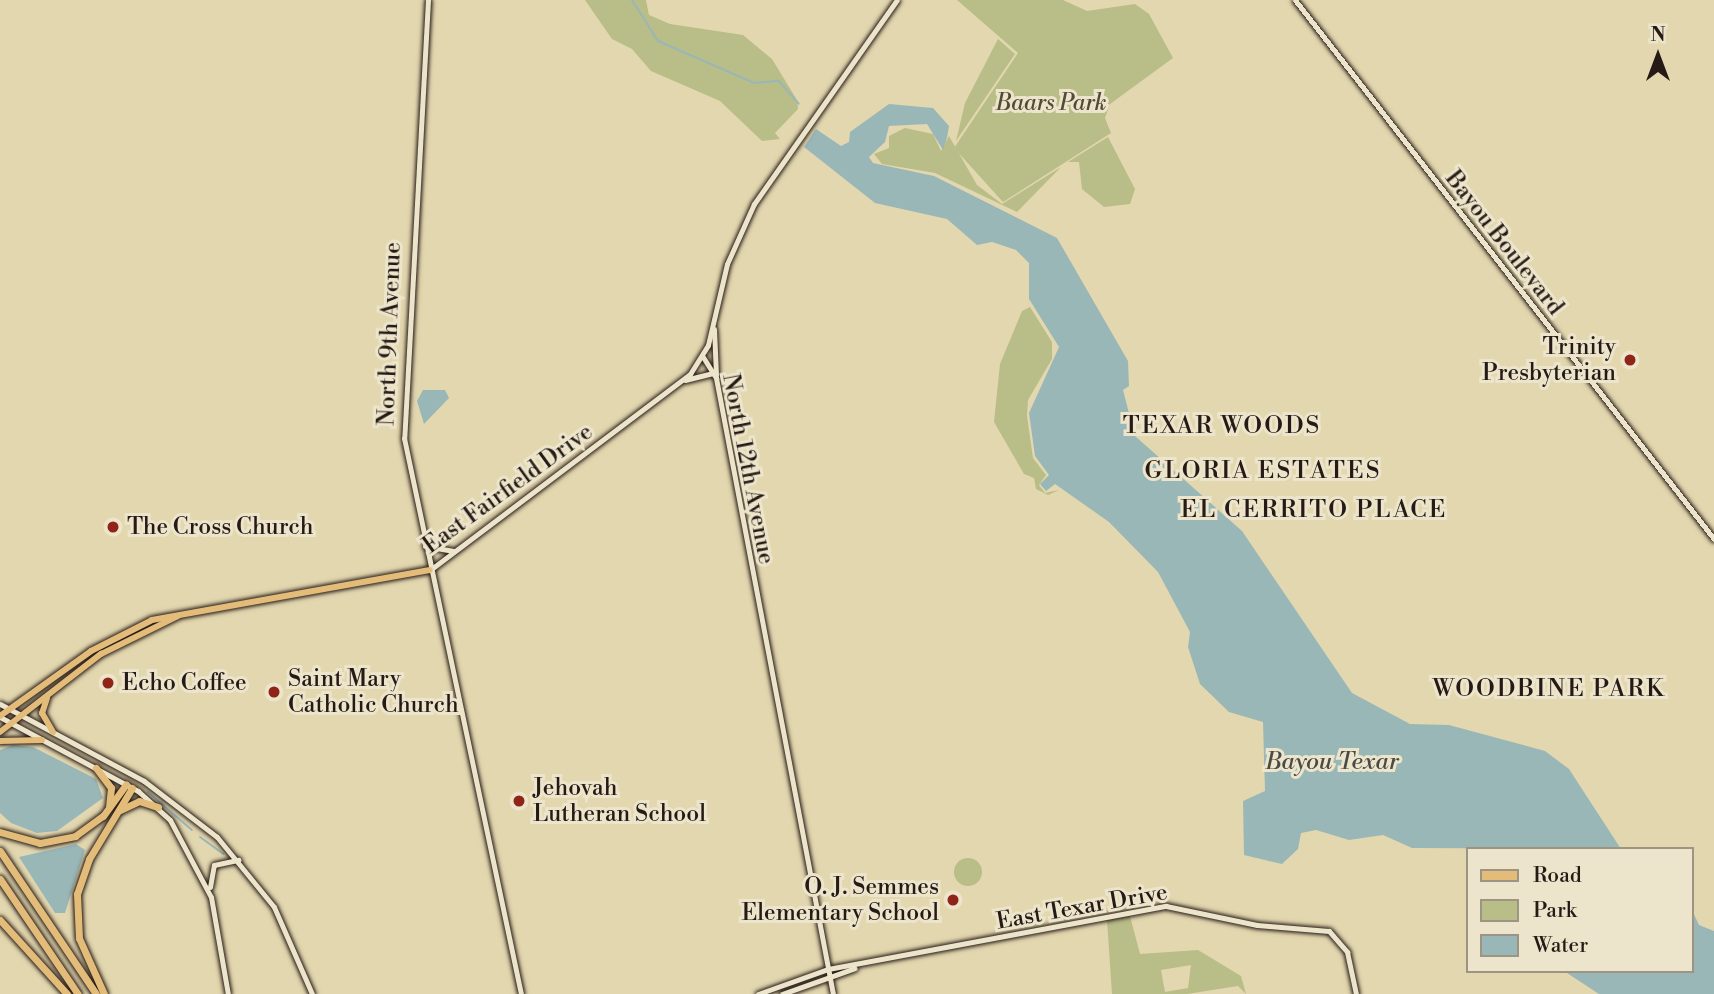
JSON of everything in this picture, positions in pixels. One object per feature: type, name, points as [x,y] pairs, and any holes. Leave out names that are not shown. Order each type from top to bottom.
[{"type":"highway","points":[[96,768],[112,792],[103,816]]},
{"type":"highway","points":[[104,994],[79,938],[76,904],[84,870],[129,786]]},
{"type":"highway","points":[[0,832],[56,842],[103,816],[129,786]]},
{"type":"highway","points":[[117,812],[139,801],[158,807]]},
{"type":"highway","points":[[0,851],[96,994]]},
{"type":"highway","points":[[0,879],[78,994]]},
{"type":"highway","points":[[0,920],[67,994]]},
{"type":"main road","name":"North 9th Avenue","points":[[428,0],[402,399],[425,546],[521,994]]},
{"type":"main road","name":"North 12th Avenue","points":[[833,994],[715,376],[703,357],[738,236],[810,121],[897,0]]},
{"type":"main road","name":"Bayou Boulevard","points":[[1295,0],[1714,539]]},
{"type":"main road","points":[[685,380],[715,376],[714,324]]},
{"type":"main road","name":"East Fairfield Drive","points":[[0,716],[110,639],[182,613],[430,570],[685,380],[703,357]]},
{"type":"main road","points":[[425,546],[457,551]]},
{"type":"main road","name":"East Fairfield Drive","points":[[0,732],[101,654],[182,613]]},
{"type":"main road","points":[[48,696],[42,713],[53,732]]},
{"type":"main road","points":[[0,704],[138,778],[204,825],[240,862],[285,927],[312,994]]},
{"type":"main road","points":[[0,716],[129,786],[158,807],[190,847],[211,897],[228,994]]},
{"type":"main road","points":[[0,741],[43,740]]},
{"type":"main road","points":[[129,786],[131,774]]},
{"type":"main road","points":[[129,786],[138,778]]},
{"type":"main road","points":[[211,897],[214,865],[227,858],[240,862]]},
{"type":"main road","name":"East Texar Drive","points":[[855,968],[1166,906],[1257,925],[1323,929],[1347,952],[1356,994]]},
{"type":"main road","points":[[758,994],[828,969],[855,968]]},
{"type":"main road","points":[[782,994],[855,968]]},
{"type":"green space","points":[[585,0],[646,0],[649,15],[670,24],[743,35],[772,59],[797,100],[798,109],[775,133],[780,139],[762,141],[720,101],[651,71],[632,49],[612,39]]},
{"type":"green space","name":"Baars Park","points":[[957,0],[1063,0],[1087,11],[1135,4],[1149,14],[1173,58],[1110,104],[1105,118],[1111,133],[1003,202],[954,148],[1018,53]]},
{"type":"green space","points":[[998,39],[1015,54],[956,141],[965,103]]},
{"type":"green space","points":[[905,128],[933,134],[941,151],[949,136],[977,185],[1002,204],[1061,167],[1017,212],[935,173],[882,164],[874,154],[889,148],[889,136]]},
{"type":"green space","points":[[1108,137],[1135,189],[1130,204],[1104,207],[1082,189],[1079,162],[1068,162]]},
{"type":"green space","points":[[1030,307],[1052,342],[1052,359],[1028,400],[1027,416],[1033,458],[1046,475],[1039,485],[1045,493],[1059,490],[1048,495],[1036,489],[1034,478],[1024,474],[994,422],[1000,364],[1022,311]]},
{"type":"green space","points":[[968,858],[978,862],[982,872],[978,882],[968,886],[958,882],[954,872],[958,862]]},
{"type":"green space","points":[[1130,916],[1140,954],[1198,950],[1241,976],[1246,994],[1238,986],[1187,994],[1112,994],[1107,920]],"holes":[[[1191,965],[1188,988],[1165,992],[1161,970]]]},
{"type":"water","name":"Bayou Texar","points":[[889,104],[933,108],[949,126],[943,150],[927,124],[889,126],[885,142],[869,157],[873,163],[934,176],[1057,238],[1128,361],[1129,386],[1123,390],[1135,436],[1242,531],[1352,693],[1410,724],[1449,725],[1545,751],[1569,769],[1620,847],[1412,848],[1383,835],[1349,840],[1316,830],[1301,833],[1298,849],[1282,864],[1244,855],[1243,801],[1265,791],[1263,722],[1229,712],[1200,684],[1188,647],[1190,632],[1158,572],[1109,522],[1055,484],[1046,491],[1040,484],[1049,475],[1035,456],[1029,413],[1059,347],[1029,299],[1029,263],[1016,250],[992,242],[977,245],[947,219],[875,203],[804,147],[816,129],[841,146],[849,142],[850,132]]},
{"type":"water","points":[[423,390],[445,390],[449,398],[424,424],[417,401]]},
{"type":"water","points":[[13,745],[33,747],[96,779],[103,798],[57,831],[37,833],[11,823],[0,813],[0,750]]},
{"type":"water","points":[[76,844],[85,850],[65,913],[55,913],[19,857]]},
{"type":"water","points":[[1693,912],[1699,925],[1714,931],[1714,994],[1599,994],[1567,973],[1693,973]]},
{"type":"waterway","points":[[632,0],[658,41],[754,83],[779,81],[799,104]]},
{"type":"waterway","points":[[148,792],[192,830]]},
{"type":"waterway","points":[[200,837],[223,854]]},
{"type":"place","name":"Trinity Presbyterian","points":[[1630,360]]},
{"type":"place","name":"The Cross Church","points":[[113,527]]},
{"type":"place","name":"Echo Coffee","points":[[108,683]]},
{"type":"place","name":"Saint Mary Catholic Church","points":[[274,692]]},
{"type":"place","name":"Jehovah Lutheran School","points":[[519,801]]},
{"type":"place","name":"O. J. Semmes Elementary School","points":[[953,900]]},
{"type":"district","name":"TEXAR WOODS","points":[[1222,427]]},
{"type":"district","name":"GLORIA ESTATES","points":[[1263,472]]},
{"type":"district","name":"EL CERRITO PLACE","points":[[1314,511]]},
{"type":"district","name":"WOODBINE PARK","points":[[1549,690]]}]
